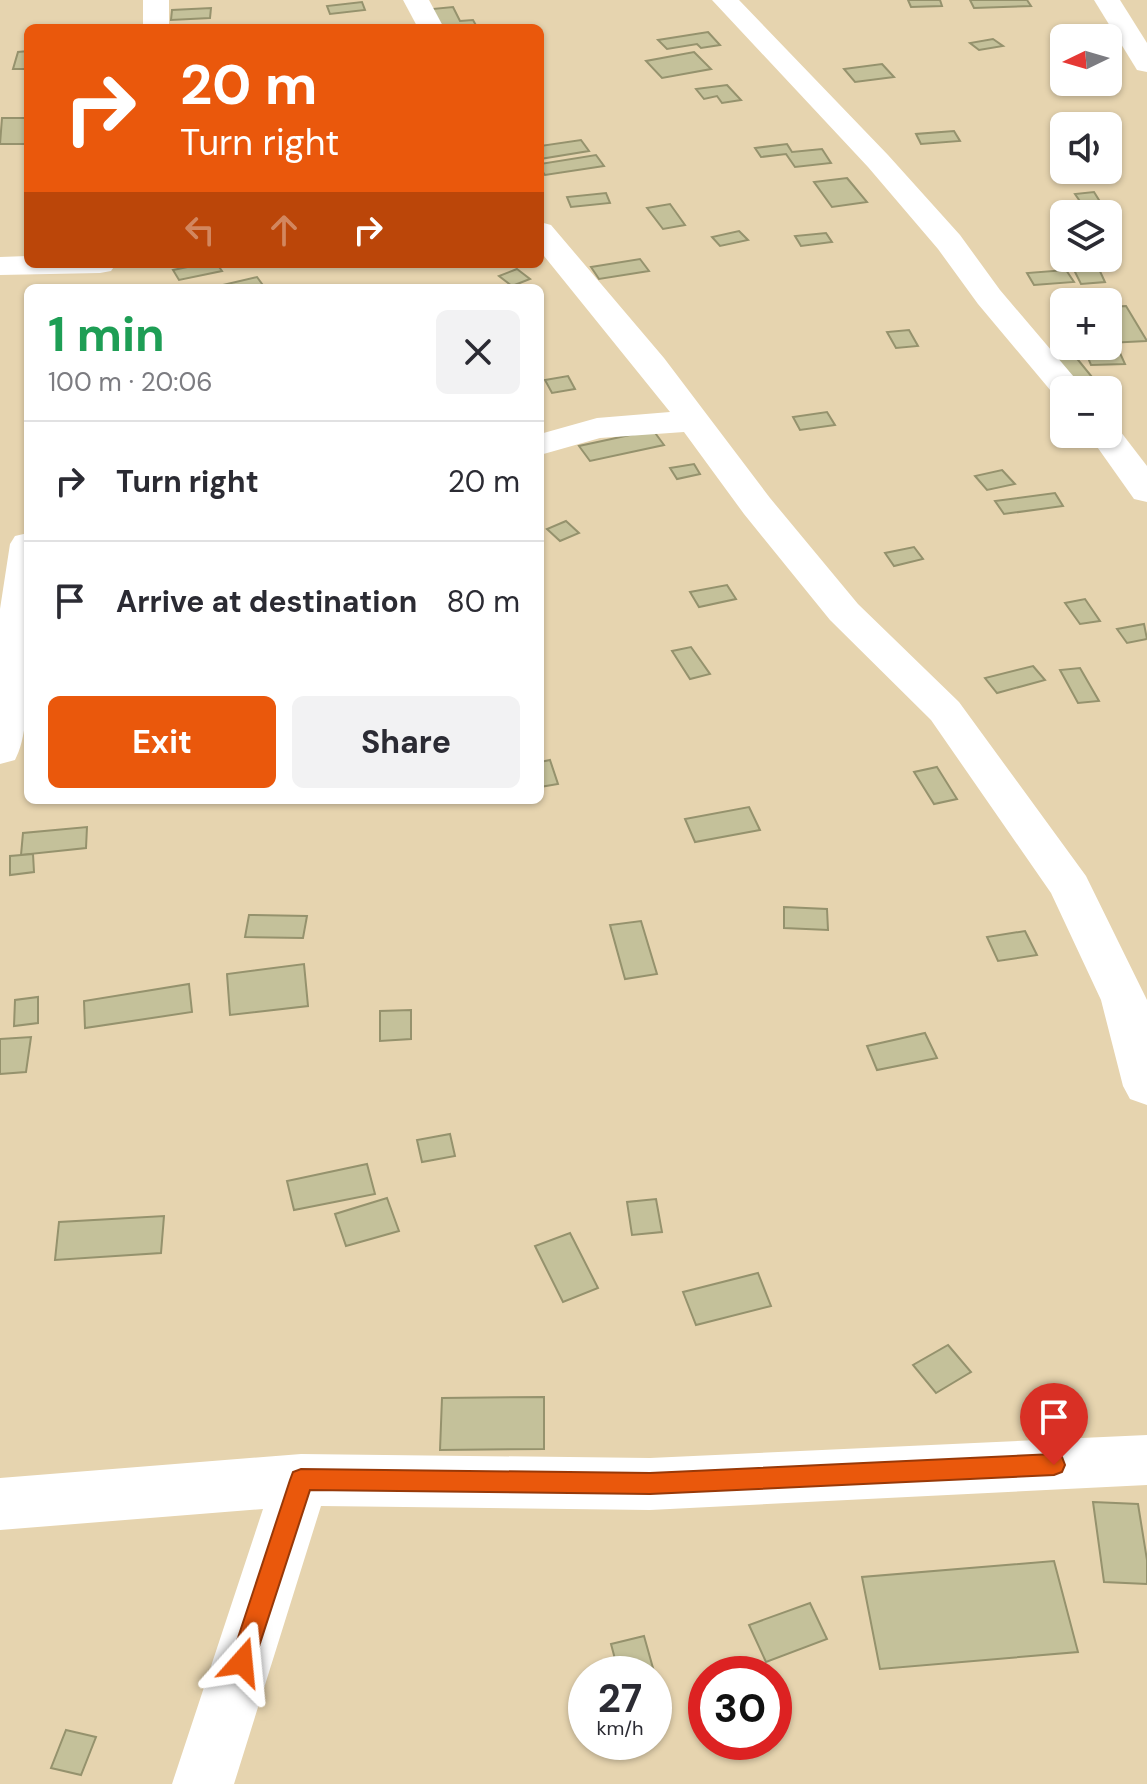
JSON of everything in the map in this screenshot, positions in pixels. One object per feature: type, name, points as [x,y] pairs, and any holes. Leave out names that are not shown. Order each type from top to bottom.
[{"type":"street","points":[[156,0],[156,24]]},
{"type":"street","points":[[416,0],[429,24]]},
{"type":"street","points":[[727,0],[878,161],[949,242],[989,297],[1056,376]]},
{"type":"street","points":[[1107,0],[1147,64]]},
{"type":"street","points":[[544,236],[652,365],[757,506],[844,612],[945,711],[1070,887],[1124,1000],[1147,1086]]},
{"type":"street","points":[[0,266],[24,266]]},
{"type":"street","points":[[544,444],[597,428],[693,421]]},
{"type":"street","points":[[1115,448],[1147,491]]},
{"type":"street","points":[[0,750],[24,573]]},
{"type":"street","points":[[0,1504],[301,1480],[650,1484],[1147,1460]]},
{"type":"street","points":[[203,1784],[301,1480]]},
{"type":"building","points":[[908,0],[940,0],[942,6],[911,7]]},
{"type":"building","points":[[970,0],[1027,0],[1031,6],[974,8]]},
{"type":"building","points":[[362,2],[365,10],[330,14],[327,6]]},
{"type":"building","points":[[453,7],[460,21],[473,20],[475,24],[439,24],[432,9]]},
{"type":"building","points":[[211,8],[210,18],[171,20],[172,10]]},
{"type":"building","points":[[708,32],[720,45],[701,48],[697,44],[667,49],[658,40]]},
{"type":"building","points":[[993,39],[1003,46],[979,50],[970,43]]},
{"type":"building","points":[[24,51],[24,69],[13,69],[18,52]]},
{"type":"building","points":[[694,52],[711,69],[662,78],[646,61]]},
{"type":"building","points":[[882,64],[894,77],[855,82],[844,69]]},
{"type":"building","points":[[727,85],[741,100],[722,103],[717,96],[704,99],[696,89]]},
{"type":"building","points":[[2,118],[24,118],[24,144],[0,144]]},
{"type":"building","points":[[954,131],[960,141],[921,144],[916,134]]},
{"type":"building","points":[[581,140],[589,151],[544,158],[544,145]]},
{"type":"building","points":[[787,144],[792,152],[822,149],[831,163],[795,167],[786,154],[761,157],[755,148]]},
{"type":"building","points":[[596,155],[604,166],[545,175],[544,163]]},
{"type":"building","points":[[847,178],[867,202],[832,207],[814,182]]},
{"type":"building","points":[[1094,192],[1099,200],[1079,200],[1075,194]]},
{"type":"building","points":[[606,193],[610,203],[571,207],[567,197]]},
{"type":"building","points":[[670,204],[685,225],[663,229],[647,208]]},
{"type":"building","points":[[739,231],[748,240],[720,246],[712,237]]},
{"type":"building","points":[[826,233],[832,242],[801,246],[795,236]]},
{"type":"building","points":[[640,259],[649,271],[599,279],[591,267]]},
{"type":"building","points":[[220,268],[222,271],[179,280],[173,270]]},
{"type":"building","points":[[517,269],[530,279],[509,284],[499,276]]},
{"type":"building","points":[[1067,272],[1074,282],[1034,285],[1027,273]]},
{"type":"building","points":[[1075,272],[1100,272],[1105,282],[1081,284]]},
{"type":"building","points":[[257,277],[262,284],[227,284]]},
{"type":"building","points":[[1122,306],[1126,306],[1147,341],[1122,342]]},
{"type":"building","points":[[909,330],[918,346],[896,348],[887,332]]},
{"type":"building","points":[[1122,357],[1125,364],[1091,365],[1089,360],[1122,360]]},
{"type":"building","points":[[1053,360],[1078,360],[1091,376],[1066,376]]},
{"type":"building","points":[[568,376],[575,389],[552,393],[545,380]]},
{"type":"building","points":[[827,412],[835,425],[800,430],[793,417]]},
{"type":"building","points":[[653,430],[664,445],[590,461],[579,446]]},
{"type":"building","points":[[694,464],[700,474],[677,479],[670,468]]},
{"type":"building","points":[[1002,470],[1015,484],[987,490],[975,476]]},
{"type":"building","points":[[1055,493],[1063,506],[1004,514],[995,501]]},
{"type":"building","points":[[566,521],[579,533],[560,541],[547,529]]},
{"type":"building","points":[[914,547],[923,559],[894,566],[885,553]]},
{"type":"building","points":[[727,585],[736,599],[699,607],[690,592]]},
{"type":"building","points":[[1085,599],[1100,621],[1080,624],[1065,603]]},
{"type":"building","points":[[1144,624],[1147,639],[1127,643],[1117,629]]},
{"type":"building","points":[[691,647],[710,674],[690,679],[672,651]]},
{"type":"building","points":[[1033,666],[1045,680],[997,693],[985,678]]},
{"type":"building","points":[[1080,668],[1099,701],[1078,703],[1060,670]]},
{"type":"building","points":[[550,760],[558,784],[544,786],[544,761]]},
{"type":"building","points":[[937,767],[957,799],[934,804],[914,772]]},
{"type":"building","points":[[749,807],[760,830],[695,842],[685,819]]},
{"type":"building","points":[[87,827],[86,848],[21,855],[23,833]]},
{"type":"building","points":[[33,854],[34,872],[10,875],[10,856]]},
{"type":"building","points":[[784,907],[827,909],[828,930],[784,928]]},
{"type":"building","points":[[249,915],[307,916],[303,938],[245,937]]},
{"type":"building","points":[[641,921],[657,974],[625,979],[610,925]]},
{"type":"building","points":[[1025,931],[1037,955],[998,961],[987,937]]},
{"type":"building","points":[[304,964],[308,1006],[230,1015],[227,974]]},
{"type":"building","points":[[189,984],[192,1012],[85,1028],[84,1001]]},
{"type":"building","points":[[38,997],[38,1023],[14,1026],[15,1000]]},
{"type":"building","points":[[411,1010],[411,1039],[380,1041],[380,1011]]},
{"type":"building","points":[[925,1033],[937,1058],[877,1070],[867,1046]]},
{"type":"building","points":[[31,1037],[26,1072],[0,1074],[0,1039]]},
{"type":"building","points":[[450,1134],[455,1156],[422,1162],[417,1140]]},
{"type":"building","points":[[367,1164],[375,1194],[294,1210],[287,1181]]},
{"type":"building","points":[[387,1198],[399,1231],[346,1246],[335,1214]]},
{"type":"building","points":[[656,1199],[662,1232],[632,1235],[627,1202]]},
{"type":"building","points":[[164,1216],[161,1253],[55,1260],[59,1222]]},
{"type":"building","points":[[570,1233],[598,1288],[563,1302],[535,1246]]},
{"type":"building","points":[[758,1273],[771,1306],[696,1325],[683,1292]]},
{"type":"building","points":[[948,1345],[971,1372],[936,1393],[913,1365]]},
{"type":"building","points":[[544,1397],[544,1449],[440,1450],[442,1398]]},
{"type":"building","points":[[1093,1502],[1138,1504],[1147,1560],[1147,1584],[1104,1582]]},
{"type":"building","points":[[1054,1561],[1078,1652],[880,1669],[862,1577]]},
{"type":"building","points":[[810,1603],[827,1639],[782,1656],[763,1656],[749,1625]]},
{"type":"building","points":[[644,1636],[650,1656],[614,1656],[611,1644]]},
{"type":"building","points":[[66,1730],[96,1737],[81,1775],[51,1768]]},
{"type":"route","points":[[242,1662],[301,1480],[650,1484],[1054,1465]]}]
